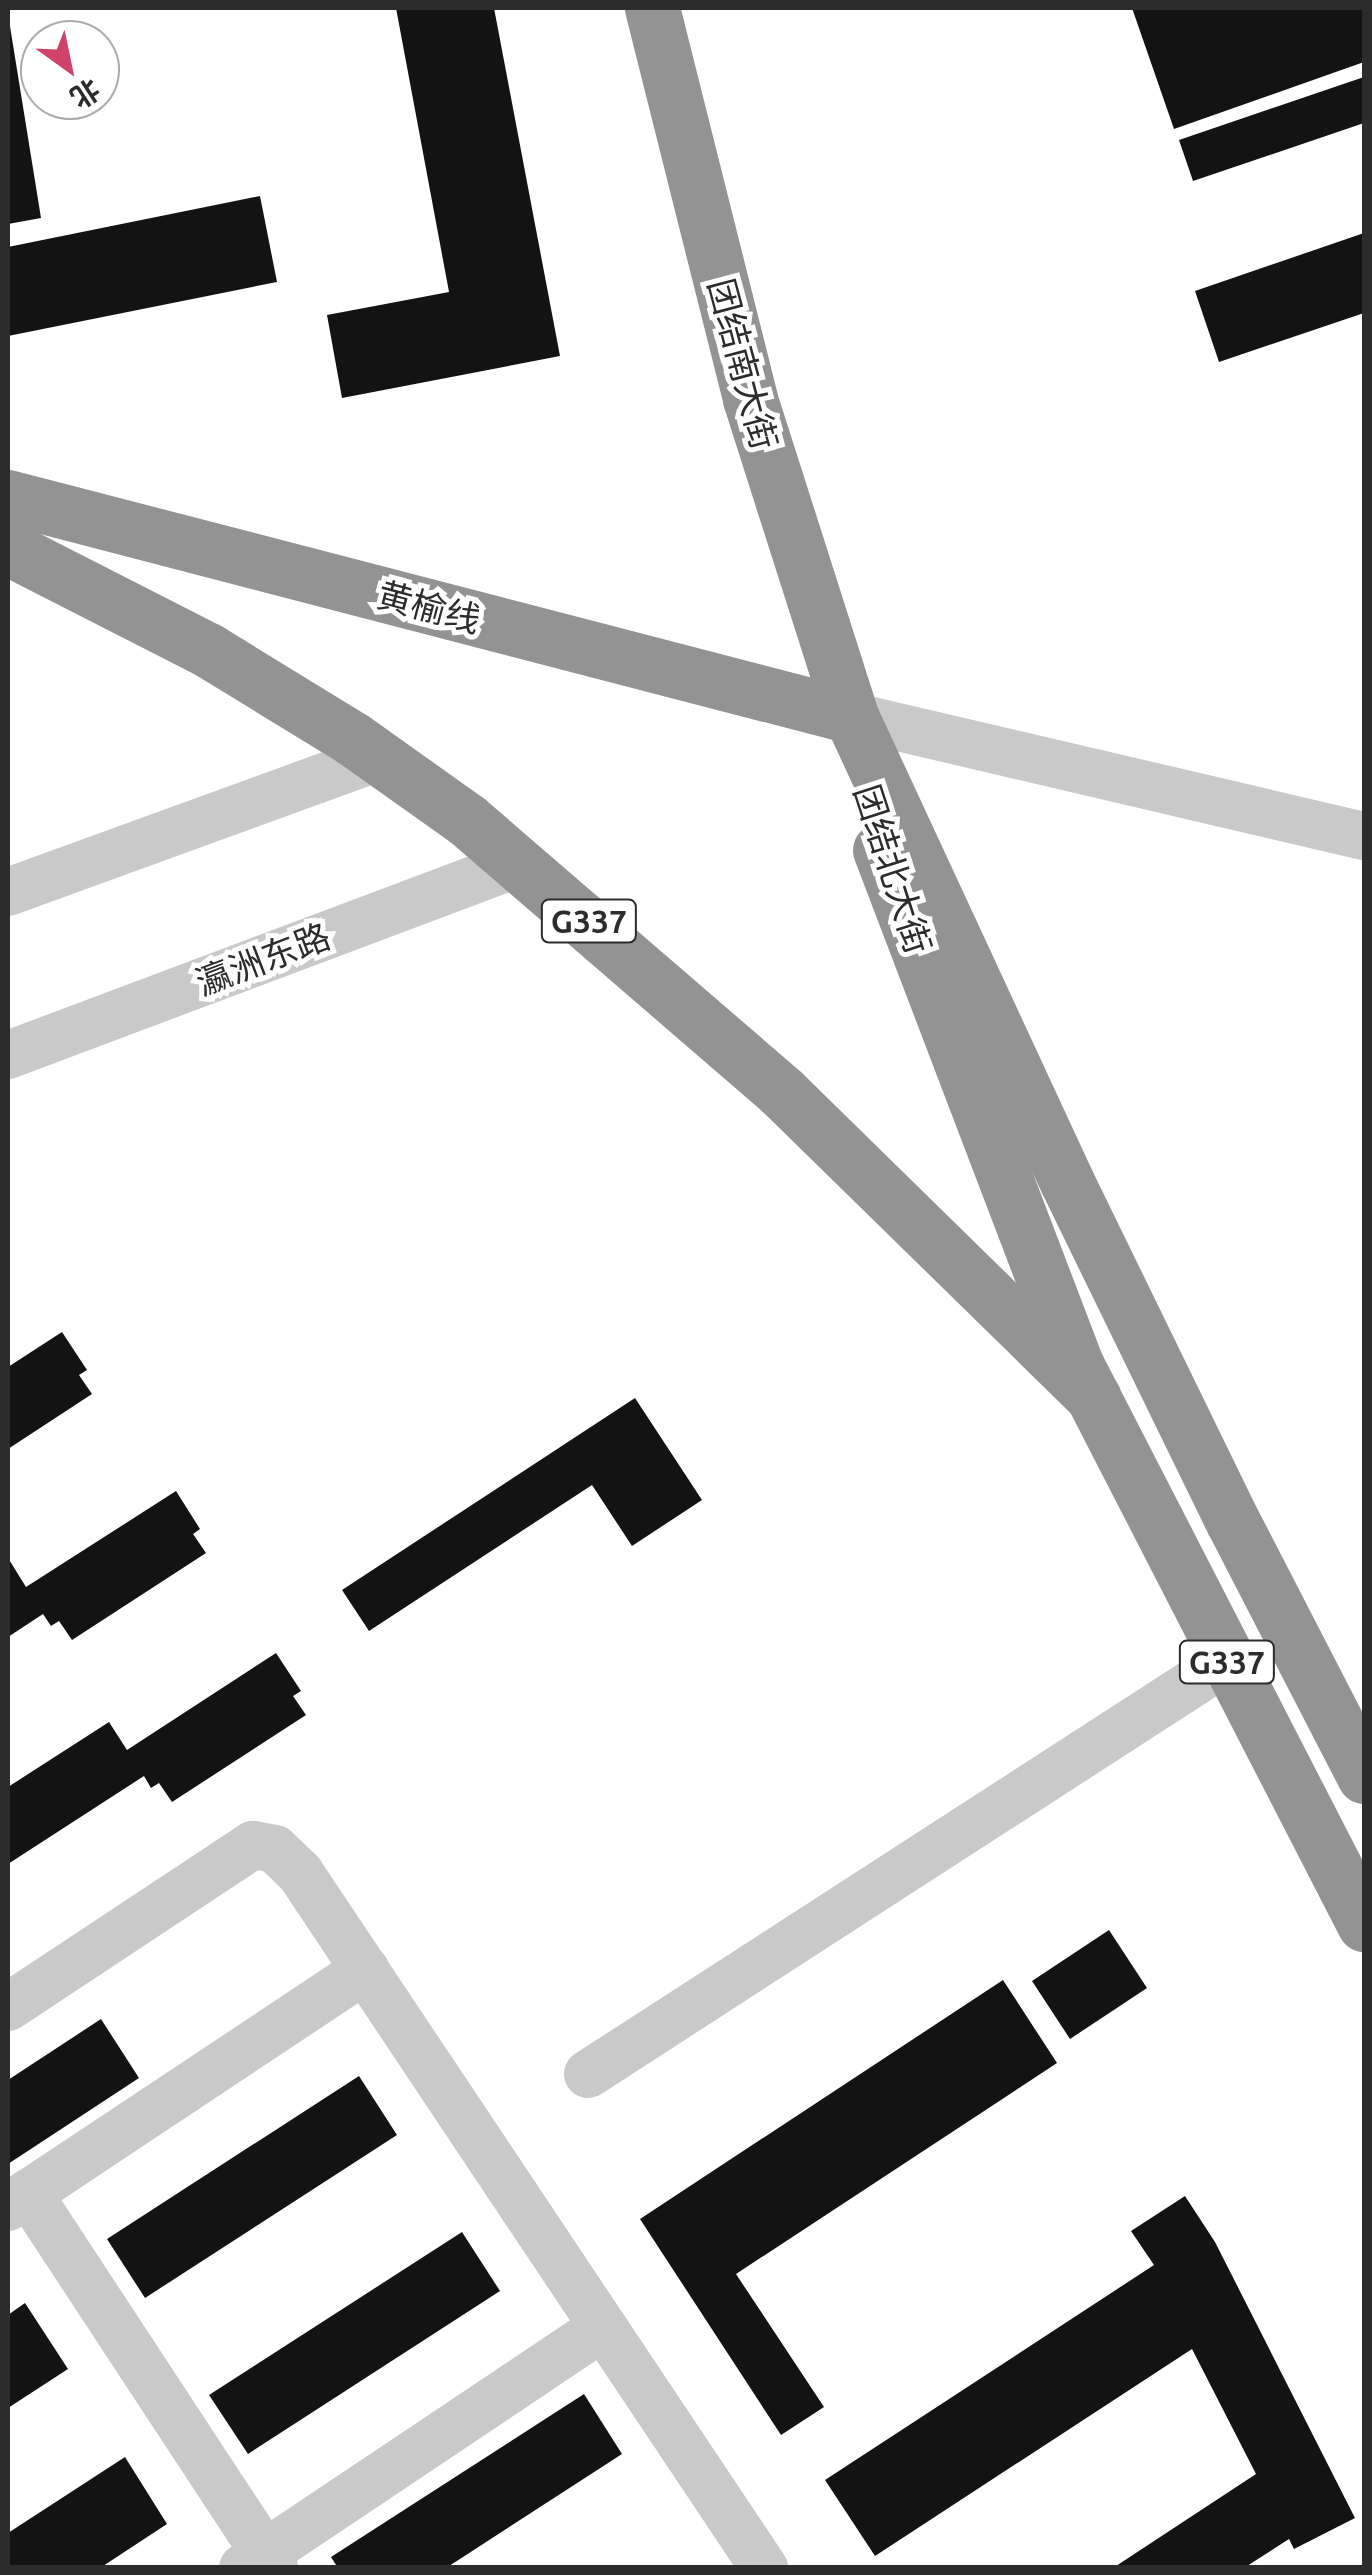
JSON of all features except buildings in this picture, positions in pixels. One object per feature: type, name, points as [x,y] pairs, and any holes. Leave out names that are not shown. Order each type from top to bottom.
[{"type":"highway","name":"团结南大街","points":[[652,8],[750,399],[851,716]]},
{"type":"highway","name":"黄榆线","points":[[8,497],[851,716]]},
{"type":"highway","name":"G337","points":[[8,548],[208,650],[378,757],[468,820],[782,1092],[1093,1397]]},
{"type":"highway","name":"团结北大街","points":[[851,716],[868,818],[1076,1364],[1364,1924]]},
{"type":"highway","name":"团结北大街","points":[[851,716],[1067,1182],[1233,1522],[1364,1776]]},
{"type":"street","points":[[851,716],[1364,836]]},
{"type":"street","points":[[8,892],[378,757]]},
{"type":"street","name":"瀛洲东路","points":[[8,1055],[519,863]]},
{"type":"street","points":[[588,2074],[1227,1661]]},
{"type":"street","points":[[8,2007],[254,1845],[275,1849],[300,1873],[366,1970],[764,2568]]},
{"type":"street","points":[[366,1970],[18,2200],[260,2563],[603,2327]]}]
